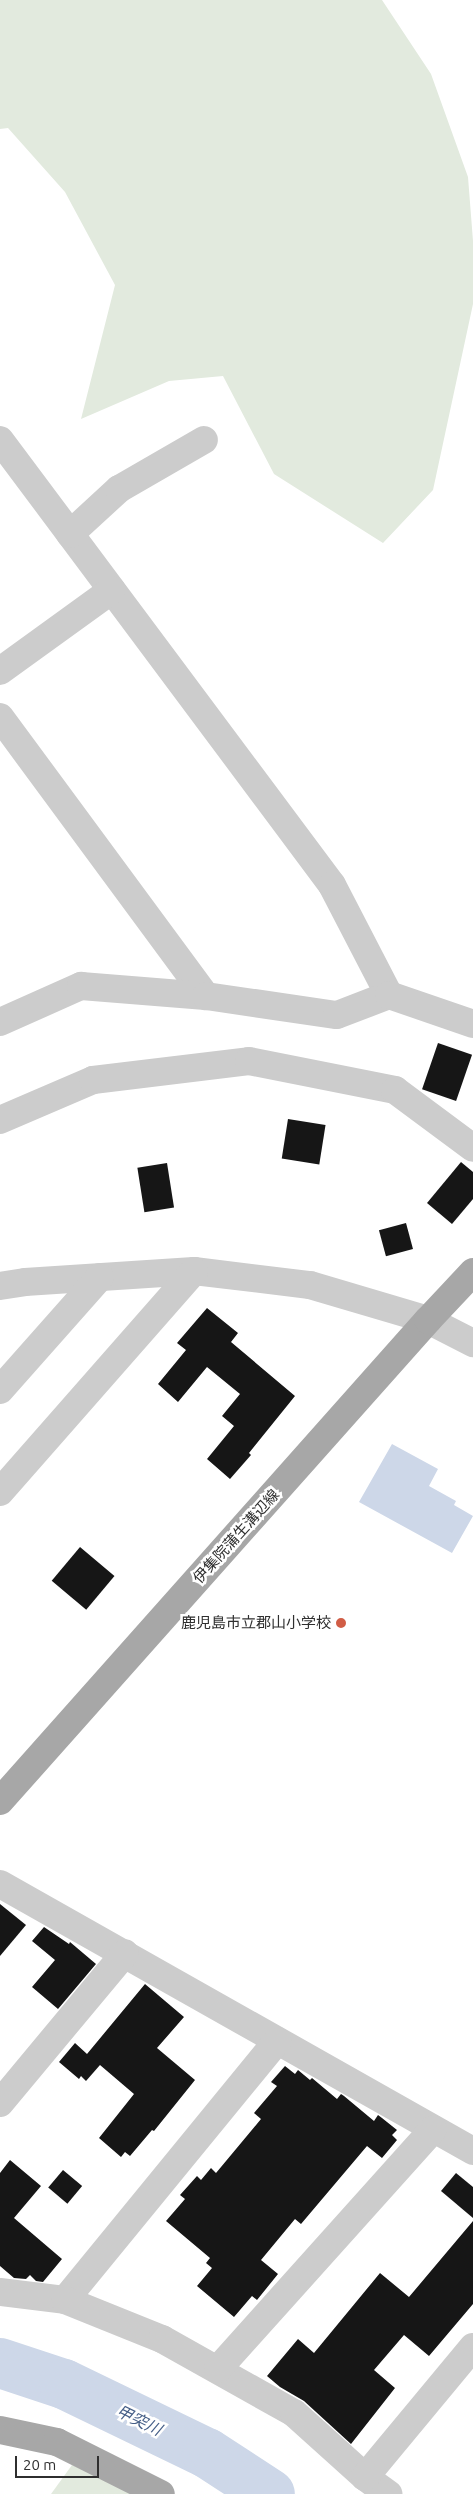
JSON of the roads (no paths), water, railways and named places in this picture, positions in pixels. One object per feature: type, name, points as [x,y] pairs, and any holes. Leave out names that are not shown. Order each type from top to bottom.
[{"type":"main road","name":"伊集院蒲生溝辺線","points":[[0,1802],[428,1320],[473,1272]]},
{"type":"main road","points":[[0,2430],[57,2442],[161,2494]]},
{"type":"street","points":[[0,440],[332,886],[389,995]]},
{"type":"street","points":[[70,534],[119,489],[204,440]]},
{"type":"street","points":[[0,671],[112,590]]},
{"type":"street","points":[[0,717],[206,996]]},
{"type":"street","points":[[0,1022],[81,986],[206,996],[337,1015],[389,995],[473,1024]]},
{"type":"street","points":[[0,1120],[93,1080],[249,1061],[395,1090],[473,1148]]},
{"type":"street","points":[[0,1492],[194,1271]]},
{"type":"street","points":[[0,1286],[25,1282],[194,1271],[310,1285],[428,1320],[473,1343]]},
{"type":"street","points":[[0,1390],[100,1277]]},
{"type":"street","points":[[0,1884],[473,2151]]},
{"type":"street","points":[[0,2103],[125,1953]]},
{"type":"street","points":[[65,2300],[277,2041]]},
{"type":"street","points":[[218,2369],[433,2129]]},
{"type":"street","points":[[0,2292],[65,2300],[162,2339],[294,2413],[365,2477],[388,2494]]},
{"type":"street","points":[[365,2477],[473,2347]]},
{"type":"water","points":[[392,1444],[438,1469],[429,1486],[456,1501],[454,1505],[473,1516],[452,1553],[359,1502]]},
{"type":"waterway","name":"甲突川","points":[[0,2363],[64,2384],[207,2453],[270,2494]]},
{"type":"place","name":"鹿児島市立郡山小学校","points":[[341,1623]]}]
